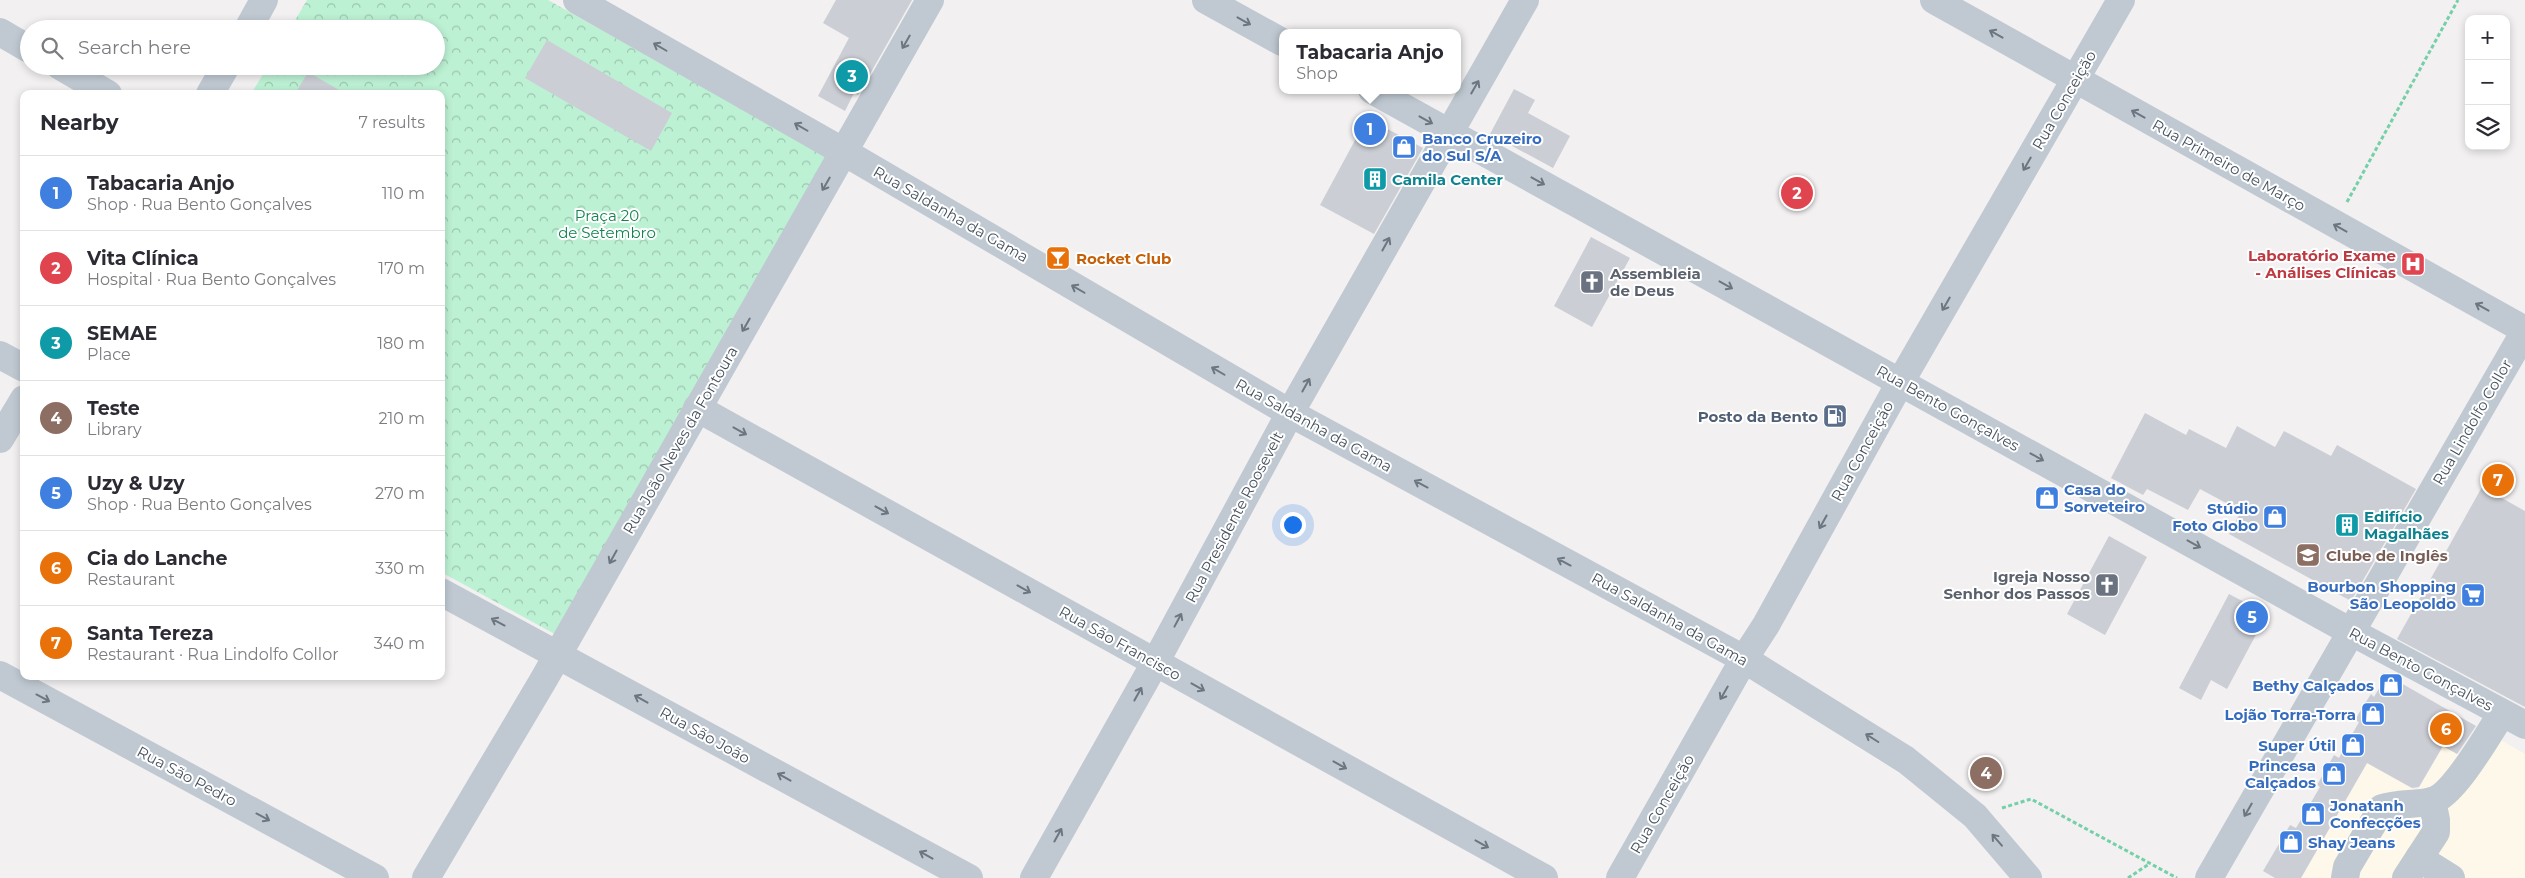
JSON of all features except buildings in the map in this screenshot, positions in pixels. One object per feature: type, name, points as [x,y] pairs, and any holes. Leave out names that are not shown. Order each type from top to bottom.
[{"type":"street","points":[[253,20],[264,0]]},
{"type":"street","name":"Rua Saldanha da Gama","points":[[577,0],[844,152],[1290,413],[1744,659],[1906,760],[1976,816],[2028,878]]},
{"type":"street","name":"Rua João Neves da Fontoura","points":[[426,878],[558,654],[930,0]]},
{"type":"street","points":[[1206,0],[1279,40]]},
{"type":"street","name":"Rua Presidente Roosevelt","points":[[1034,878],[1155,663],[1290,413],[1525,0]]},
{"type":"street","name":"Rua Primeiro de Março","points":[[1934,0],[2525,331]]},
{"type":"street","name":"Rua Conceição","points":[[1620,878],[1744,659],[1766,625],[1901,381],[2121,0]]},
{"type":"street","points":[[0,32],[20,44]]},
{"type":"street","points":[[75,75],[101,90]]},
{"type":"street","points":[[212,90],[221,75]]},
{"type":"street","name":"Rua Bento Gonçalves","points":[[1379,94],[1901,381],[2351,632],[2513,719]]},
{"type":"street","name":"Rua Lindolfo Collor","points":[[2209,878],[2525,331]]},
{"type":"street","points":[[0,354],[20,366]]},
{"type":"street","points":[[0,439],[20,406]]},
{"type":"street","name":"Rua São Francisco","points":[[697,408],[1544,878]]},
{"type":"street","name":"Rua São João","points":[[445,594],[969,878]]},
{"type":"street","name":"Rua São Pedro","points":[[0,675],[375,878]]},
{"type":"street","points":[[2345,878],[2347,868],[2382,808],[2396,804],[2432,801],[2444,796],[2482,746],[2513,719]]},
{"type":"street","points":[[2432,801],[2436,820],[2436,832],[2413,868],[2451,878]]},
{"type":"path","points":[[2334,224],[2458,0]]},
{"type":"path","points":[[1976,816],[2031,799],[2177,878]]},
{"type":"path","points":[[2128,878],[2149,864]]},
{"type":"shaded area","points":[[2479,727],[2525,754],[2525,878],[2301,878],[2367,763],[2417,791],[2443,746],[2462,756]]},
{"type":"green space","name":"Praça 20 de Setembro","points":[[307,0],[548,0],[834,161],[562,638],[445,574],[445,90],[253,90],[263,75],[445,75],[445,20],[295,20]]},
{"type":"place","name":"SEMAE","points":[[852,76]]},
{"type":"place","name":"Tabacaria Anjo","points":[[1370,129]]},
{"type":"place","name":"Banco Cruzeiro do Sul S/A","points":[[1404,147]]},
{"type":"place","name":"Camila Center","points":[[1375,179]]},
{"type":"place","name":"Vita Clínica","points":[[1797,193]]},
{"type":"place","name":"Rocket Club","points":[[1058,258]]},
{"type":"place","name":"Laboratório Exame - Análises Clínicas","points":[[2413,264]]},
{"type":"place","name":"Assembleia de Deus","points":[[1592,282]]},
{"type":"place","name":"Posto da Bento","points":[[1835,416]]},
{"type":"place","name":"Santa Tereza","points":[[2498,480]]},
{"type":"place","name":"Casa do Sorveteiro","points":[[2047,498]]},
{"type":"place","name":"Stúdio Foto Globo","points":[[2275,517]]},
{"type":"place","name":"Edifício Magalhães","points":[[2347,525]]},
{"type":"place","name":"Clube de Inglês","points":[[2308,555]]},
{"type":"place","name":"Igreja Nosso Senhor dos Passos","points":[[2107,585]]},
{"type":"place","name":"Bourbon Shopping São Leopoldo","points":[[2473,595]]},
{"type":"place","name":"Uzy & Uzy","points":[[2252,617]]},
{"type":"place","name":"Bethy Calçados","points":[[2391,685]]},
{"type":"place","name":"Lojão Torra-Torra","points":[[2373,714]]},
{"type":"place","name":"Cia do Lanche","points":[[2446,729]]},
{"type":"place","name":"Super Útil","points":[[2353,745]]},
{"type":"place","name":"Teste","points":[[1986,773]]},
{"type":"place","name":"Princesa Calçados","points":[[2334,774]]},
{"type":"place","name":"Jonatanh Confecções","points":[[2313,814]]},
{"type":"place","name":"Shay Jeans","points":[[2291,842]]}]
